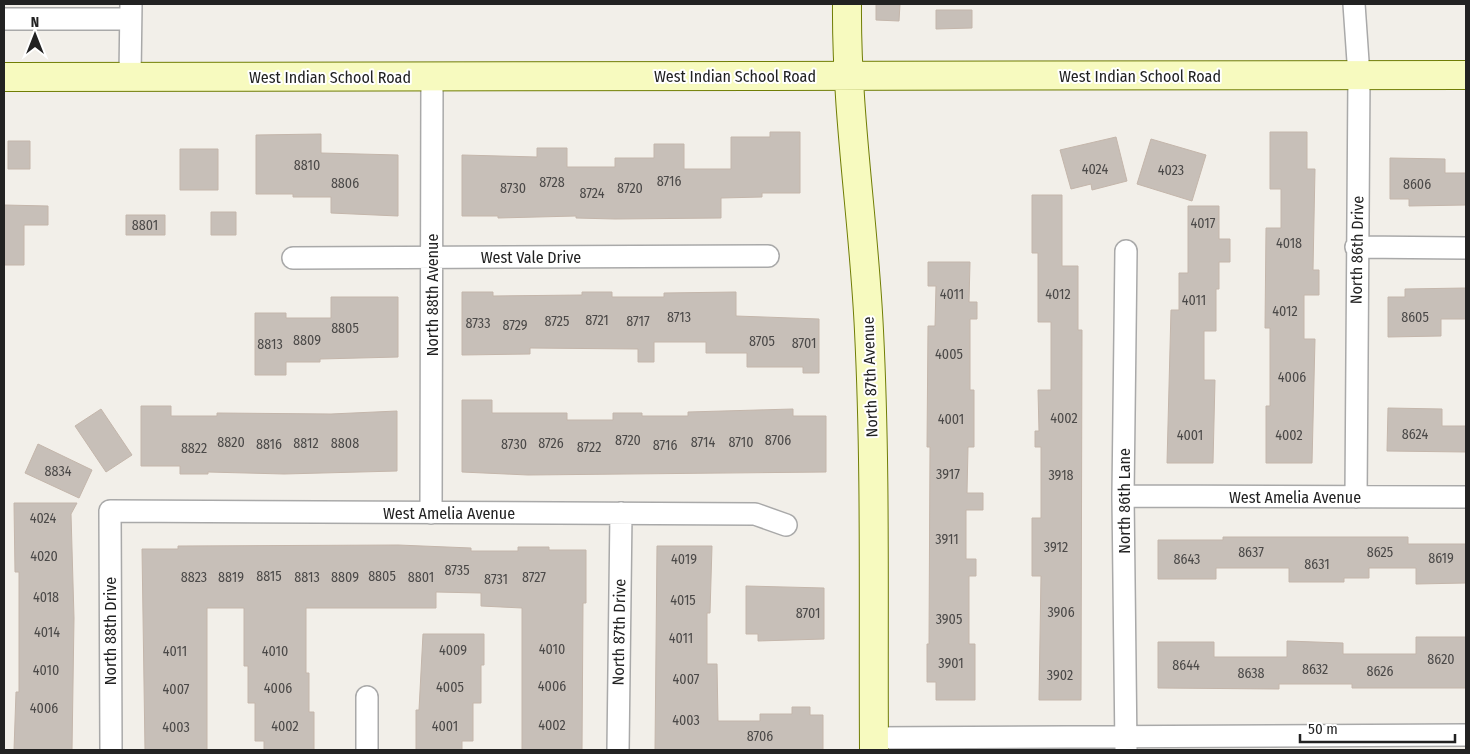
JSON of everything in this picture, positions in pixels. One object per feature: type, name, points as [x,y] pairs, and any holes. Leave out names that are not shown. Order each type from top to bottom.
[{"type":"main road","name":"North 87th Avenue","points":[[847,4],[848,76],[870,330],[874,744]]},
{"type":"main road","name":"West Indian School Road","points":[[4,77],[432,78],[1466,75]]},
{"type":"street","name":"North 86th Drive","points":[[1354,4],[1359,76],[1356,247],[1356,497]]},
{"type":"street","points":[[4,19],[130,11],[130,76]]},
{"type":"street","name":"North 88th Avenue","points":[[431,513],[432,78]]},
{"type":"street","points":[[1356,247],[1466,248]]},
{"type":"street","name":"North 86th Lane","points":[[1126,251],[1123,496],[1126,743]]},
{"type":"street","name":"West Vale Drive","points":[[293,258],[768,256]]},
{"type":"street","name":"West Amelia Avenue","points":[[1123,496],[1466,497]]},
{"type":"street","name":"West Amelia Avenue","points":[[110,511],[755,514],[786,525]]},
{"type":"street","name":"North 88th Drive","points":[[110,511],[111,750]]},
{"type":"street","name":"North 87th Drive","points":[[618,750],[620,513]]},
{"type":"street","points":[[367,697],[367,750]]},
{"type":"street","points":[[874,744],[1126,743],[1466,735]]},
{"type":"building","points":[[876,4],[900,4],[899,21],[876,20]]},
{"type":"building","points":[[936,10],[972,10],[972,28],[936,29]]},
{"type":"building","points":[[770,132],[800,132],[800,193],[762,193],[762,197],[721,198],[721,218],[615,219],[576,218],[576,216],[498,218],[498,216],[462,216],[462,155],[537,157],[537,148],[567,148],[567,167],[615,167],[615,158],[654,158],[654,144],[684,144],[684,169],[731,169],[731,137],[770,137]]},
{"type":"building","points":[[1270,132],[1307,132],[1307,169],[1315,169],[1313,270],[1319,270],[1319,295],[1304,295],[1304,339],[1315,339],[1312,463],[1266,463],[1266,406],[1270,406],[1270,328],[1265,328],[1266,228],[1281,228],[1281,189],[1270,189]]},
{"type":"building","points":[[321,134],[321,153],[398,155],[398,216],[331,213],[331,197],[293,197],[293,194],[256,194],[256,135]]},
{"type":"building","points":[[1116,137],[1127,181],[1092,190],[1091,184],[1071,189],[1060,150]]},
{"type":"building","points":[[1151,139],[1206,155],[1192,201],[1137,184]]},
{"type":"building","points":[[8,141],[30,141],[30,169],[8,169]]},
{"type":"building","points":[[180,149],[218,149],[218,190],[180,190]]},
{"type":"building","points":[[1390,158],[1445,159],[1445,173],[1466,173],[1466,205],[1409,206],[1409,199],[1390,199]]},
{"type":"building","points":[[1032,195],[1062,195],[1062,266],[1078,266],[1078,330],[1082,330],[1081,700],[1039,700],[1041,576],[1032,576],[1032,518],[1041,518],[1041,447],[1035,447],[1035,431],[1039,431],[1038,390],[1051,390],[1051,322],[1038,322],[1038,253],[1032,253]]},
{"type":"building","points":[[4,205],[48,206],[48,225],[24,225],[24,265],[4,265]]},
{"type":"building","points":[[1188,206],[1219,206],[1219,239],[1230,239],[1230,262],[1219,262],[1219,289],[1216,289],[1216,331],[1204,331],[1204,380],[1215,380],[1213,463],[1167,463],[1171,310],[1179,310],[1179,273],[1188,273]]},
{"type":"building","points":[[211,212],[236,212],[236,235],[211,235]]},
{"type":"building","points":[[126,215],[165,215],[165,235],[126,235]]},
{"type":"building","points":[[928,262],[970,262],[969,302],[977,302],[977,319],[970,319],[970,390],[974,390],[974,447],[968,447],[967,493],[983,493],[983,510],[966,510],[966,559],[976,559],[976,576],[969,576],[969,644],[975,644],[975,700],[936,700],[936,682],[927,682],[927,644],[929,644],[930,447],[927,447],[928,326],[935,326],[936,286],[928,286]]},
{"type":"building","points":[[1466,288],[1466,319],[1441,319],[1441,336],[1388,337],[1388,297],[1405,297],[1405,289]]},
{"type":"building","points":[[462,292],[493,292],[493,296],[582,295],[582,292],[612,292],[612,297],[664,297],[664,293],[736,292],[736,316],[819,319],[819,373],[803,373],[803,367],[747,367],[747,353],[706,353],[706,342],[654,342],[654,362],[638,362],[638,349],[530,348],[530,354],[462,355]]},
{"type":"building","points":[[331,297],[398,297],[398,357],[320,359],[320,362],[286,362],[286,375],[255,375],[255,313],[286,313],[286,318],[331,318]]},
{"type":"building","points":[[462,400],[492,400],[492,413],[567,413],[567,420],[613,420],[613,413],[642,413],[642,416],[688,416],[688,412],[793,409],[793,416],[826,416],[826,472],[528,475],[462,472]]},
{"type":"building","points":[[141,406],[171,406],[171,416],[217,416],[217,413],[331,414],[397,411],[397,471],[284,474],[208,472],[208,474],[180,474],[180,466],[141,466]]},
{"type":"building","points":[[1388,408],[1442,409],[1442,426],[1466,426],[1466,452],[1387,451]]},
{"type":"building","points":[[101,409],[132,455],[106,472],[75,426]]},
{"type":"building","points":[[38,444],[92,470],[79,498],[25,473]]},
{"type":"building","points":[[14,503],[77,503],[71,514],[74,618],[72,750],[14,750],[16,692],[19,692],[19,572],[15,572]]},
{"type":"building","points":[[1223,537],[1408,537],[1408,544],[1466,544],[1466,583],[1416,584],[1416,568],[1369,568],[1369,578],[1344,578],[1344,582],[1289,582],[1289,568],[1216,568],[1216,579],[1158,579],[1158,540],[1223,540]]},
{"type":"building","points":[[398,545],[471,548],[471,551],[518,551],[518,547],[549,547],[549,550],[586,550],[586,603],[583,603],[582,750],[522,750],[522,608],[481,606],[481,593],[436,592],[436,608],[306,608],[306,673],[309,673],[309,712],[314,712],[314,750],[264,750],[264,741],[255,741],[255,703],[248,703],[248,666],[244,666],[244,608],[207,608],[207,750],[145,750],[142,549],[178,549],[178,546]]},
{"type":"building","points":[[657,546],[712,546],[710,613],[707,613],[707,664],[717,664],[718,721],[760,721],[760,714],[792,714],[792,707],[810,707],[810,715],[823,715],[823,750],[655,750]]},
{"type":"building","points":[[746,586],[824,588],[824,639],[758,641],[758,634],[746,634]]},
{"type":"building","points":[[423,634],[484,634],[484,665],[481,665],[481,703],[473,703],[473,741],[462,741],[462,750],[416,750],[416,710],[419,710]]},
{"type":"building","points":[[1416,637],[1466,637],[1466,688],[1352,688],[1352,684],[1279,684],[1279,689],[1158,688],[1158,642],[1214,642],[1214,657],[1287,657],[1287,641],[1343,643],[1343,654],[1416,654]]}]
